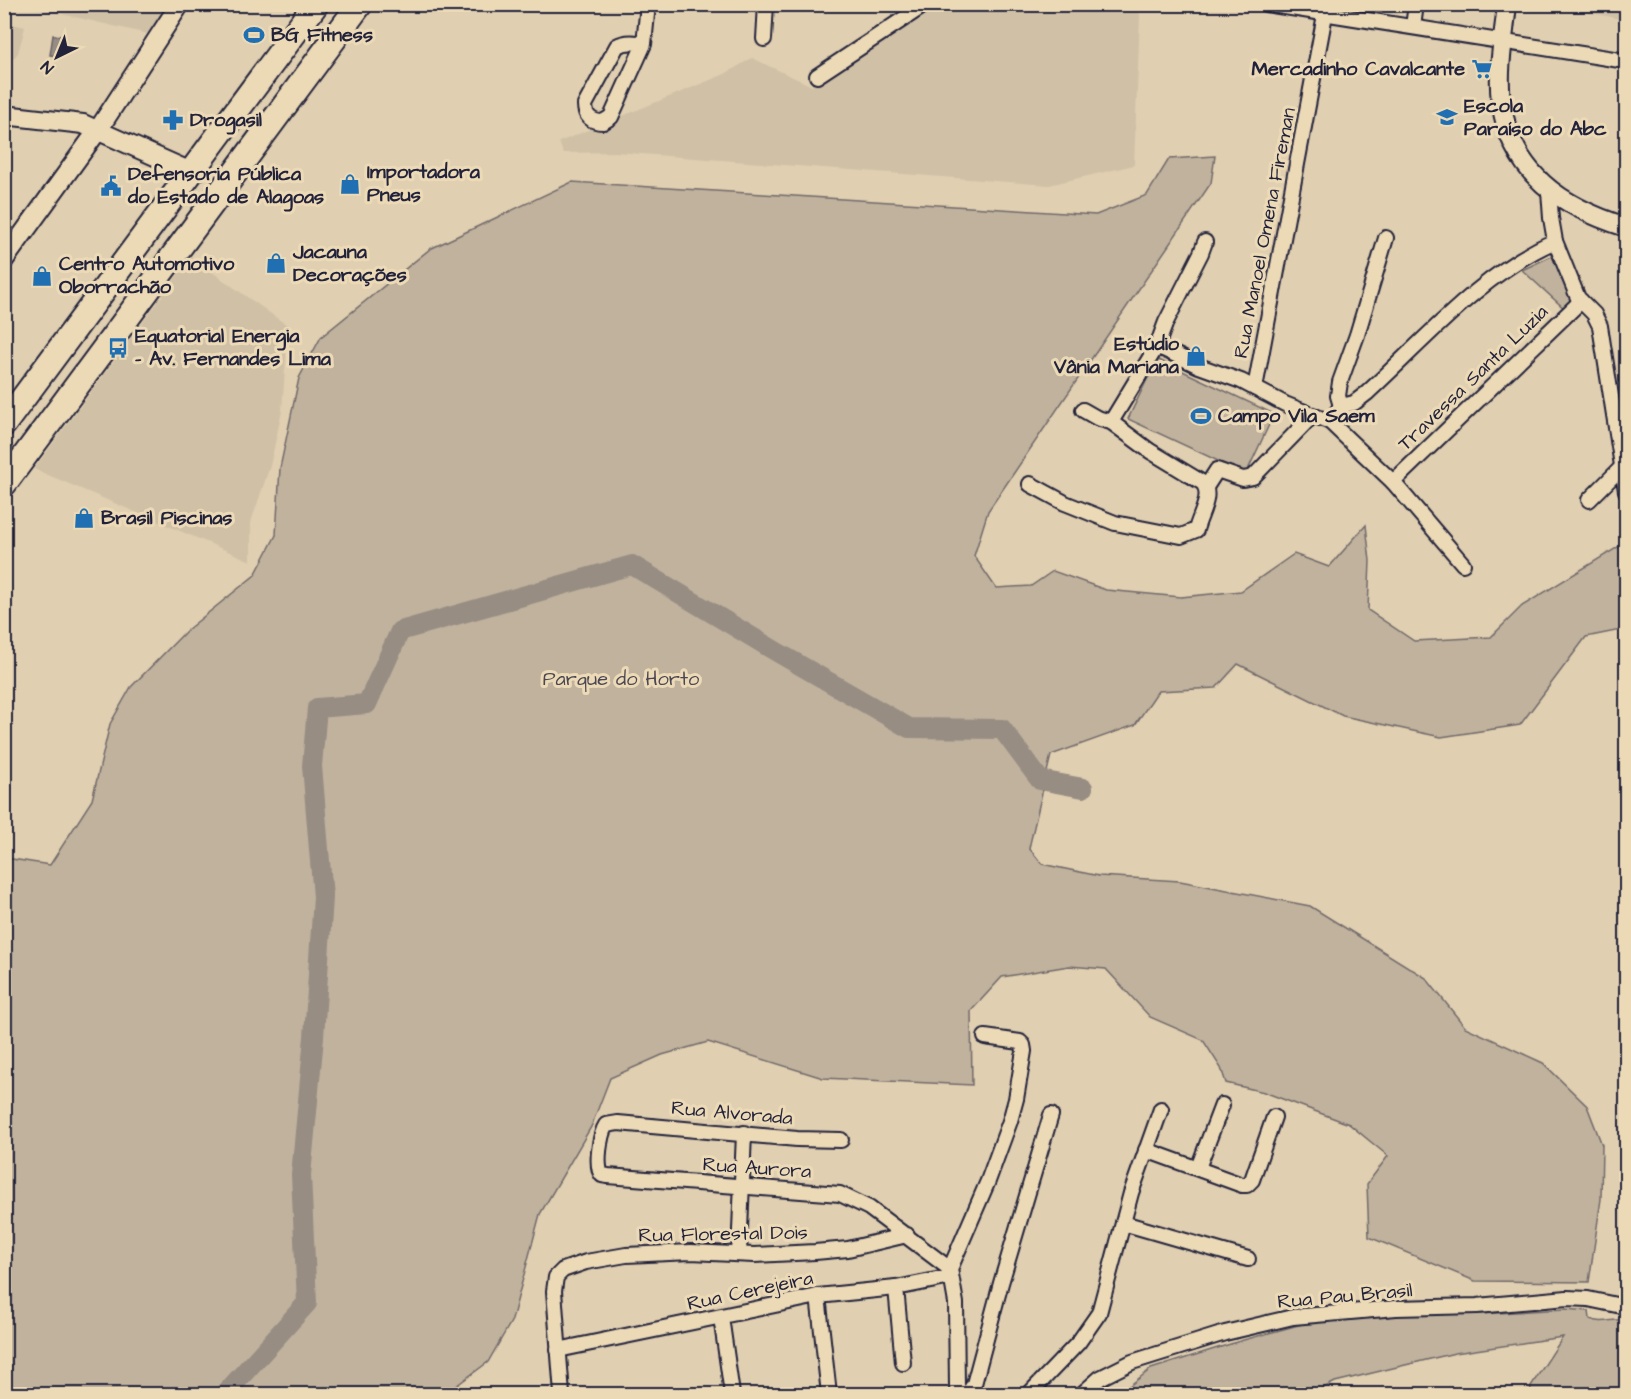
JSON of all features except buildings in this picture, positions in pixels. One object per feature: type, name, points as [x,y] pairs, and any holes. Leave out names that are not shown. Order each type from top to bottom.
[{"type":"highway","points":[[4,424],[316,4]]},
{"type":"highway","points":[[4,484],[360,4]]},
{"type":"street","points":[[4,260],[98,130],[180,4]]},
{"type":"street","points":[[644,44],[634,42],[621,43],[617,46],[585,105],[587,114],[593,121],[603,122],[611,117],[644,44],[648,4]]},
{"type":"street","points":[[764,39],[766,4]]},
{"type":"street","points":[[1266,4],[1327,9],[1503,43],[1626,61]]},
{"type":"street","points":[[1413,27],[1416,4]]},
{"type":"street","points":[[1507,4],[1500,76],[1501,100],[1506,122],[1527,167],[1549,190],[1577,208],[1626,227]]},
{"type":"street","name":"Rua Manoel Omena Fireman","points":[[1255,388],[1327,9]]},
{"type":"street","points":[[817,75],[921,10]]},
{"type":"street","points":[[4,114],[83,124],[191,172]]},
{"type":"street","points":[[1549,190],[1555,241],[1581,301],[1594,314],[1600,326],[1626,491]]},
{"type":"street","points":[[1341,406],[1338,396],[1340,382],[1357,335],[1386,238]]},
{"type":"street","points":[[1329,423],[1341,406],[1354,403],[1366,393],[1492,279],[1525,256],[1555,241]]},
{"type":"street","points":[[1111,422],[1156,346],[1201,254],[1204,242]]},
{"type":"street","name":"Travessa Santa Luzia","points":[[1393,482],[1581,301]]},
{"type":"street","points":[[1156,346],[1199,366],[1241,381],[1285,404],[1329,423],[1393,482],[1463,564]]},
{"type":"street","points":[[1083,410],[1097,418],[1111,422],[1150,451],[1197,479],[1206,487]]},
{"type":"street","points":[[1030,484],[1100,518],[1180,536],[1197,530],[1207,498],[1206,487],[1217,470],[1243,479],[1253,477],[1313,415]]},
{"type":"street","points":[[1589,500],[1623,465]]},
{"type":"street","points":[[962,1395],[957,1387],[956,1377],[956,1303],[951,1273],[1010,1121],[1024,1051],[1020,1042],[985,1037]]},
{"type":"street","points":[[1198,1168],[1222,1105]]},
{"type":"street","points":[[1029,1395],[1078,1343],[1100,1313],[1131,1193],[1161,1109]]},
{"type":"street","points":[[968,1395],[974,1384],[1051,1115]]},
{"type":"street","points":[[1146,1150],[1246,1185],[1251,1182],[1254,1175],[1274,1117]]},
{"type":"street","name":"Rua Aurora","points":[[618,1123],[606,1125],[602,1131],[598,1168],[602,1175],[840,1194],[869,1209],[907,1235],[951,1273]]},
{"type":"street","name":"Rua Alvorada","points":[[618,1123],[796,1139],[841,1140]]},
{"type":"street","points":[[739,1254],[744,1133]]},
{"type":"street","points":[[1123,1223],[1248,1259]]},
{"type":"street","name":"Rua Florestal Dois","points":[[558,1350],[554,1291],[556,1277],[563,1270],[586,1262],[653,1252],[692,1251],[771,1255],[815,1252],[848,1249],[907,1235]]},
{"type":"street","name":"Rua Cerejeira","points":[[558,1350],[818,1296],[896,1288],[951,1273]]},
{"type":"street","points":[[896,1288],[903,1363]]},
{"type":"street","points":[[818,1296],[829,1395]]},
{"type":"street","name":"Rua Pau Brasil","points":[[1082,1395],[1100,1378],[1132,1362],[1225,1333],[1293,1317],[1395,1308],[1477,1306],[1567,1298],[1587,1299],[1626,1307]]},
{"type":"street","points":[[721,1317],[732,1395]]},
{"type":"street","points":[[558,1350],[562,1395]]},
{"type":"shaded area","points":[[5,4],[15,5],[8,23],[25,27],[18,53],[12,60],[5,82]]},
{"type":"shaded area","points":[[23,5],[179,5],[148,34]]},
{"type":"shaded area","points":[[942,5],[1137,5],[1140,15],[1134,165],[1049,185],[615,152],[563,153],[559,142],[725,74],[752,58],[812,86]]},
{"type":"shaded area","points":[[1547,5],[1626,5],[1626,21],[1612,17]]},
{"type":"shaded area","points":[[53,35],[62,36],[60,56],[50,55]]},
{"type":"shaded area","points":[[191,257],[288,326],[282,411],[270,466],[251,522],[251,561],[34,469]]},
{"type":"green space","name":"Parque do Horto","points":[[1215,156],[1211,183],[988,511],[974,556],[996,588],[1031,586],[1053,571],[1106,590],[1181,597],[1241,591],[1294,554],[1329,567],[1366,525],[1370,561],[1368,610],[1414,641],[1491,637],[1522,606],[1626,542],[1626,629],[1586,637],[1520,725],[1441,737],[1343,716],[1238,664],[1216,688],[1158,691],[1135,725],[1051,755],[1029,848],[1042,864],[1099,876],[1180,881],[1310,906],[1426,978],[1465,1027],[1543,1063],[1587,1106],[1602,1145],[1601,1199],[1589,1282],[1475,1281],[1369,1237],[1367,1184],[1388,1156],[1349,1124],[1264,1092],[1226,1083],[1221,1068],[1203,1040],[1150,1017],[1106,969],[1069,966],[1002,977],[971,1011],[972,1085],[823,1078],[708,1042],[662,1055],[610,1078],[591,1127],[540,1214],[512,1320],[488,1362],[445,1394],[5,1394],[5,858],[50,865],[92,800],[110,724],[131,687],[187,630],[255,575],[276,535],[280,468],[299,378],[321,337],[430,249],[572,182],[1096,215],[1147,195],[1169,159]]},
{"type":"green space","points":[[1558,253],[1577,304],[1567,311],[1522,270]]},
{"type":"green space","name":"Campo Vila Saem","points":[[1157,359],[1274,414],[1246,474],[1128,419]]},
{"type":"green space","points":[[1565,1309],[1589,1311],[1590,1319],[1595,1321],[1626,1320],[1626,1394],[1530,1394],[1531,1386],[1563,1337],[1455,1353],[1335,1382],[1312,1394],[1119,1394],[1151,1369],[1302,1324],[1387,1315],[1446,1312],[1481,1314]]},
{"type":"waterway","points":[[225,1394],[307,1303],[301,1175],[314,1037],[323,897],[312,766],[317,708],[367,704],[400,631],[632,565],[909,728],[1002,729],[1040,780],[1083,788]]},
{"type":"place","name":"BG Fitness","points":[[254,35]]},
{"type":"place","name":"Mercadinho Cavalcante","points":[[1482,69]]},
{"type":"place","name":"Escola Paraíso do Abc","points":[[1447,117]]},
{"type":"place","name":"Drogasil","points":[[173,120]]},
{"type":"place","name":"Importadora Pneus","points":[[350,184]]},
{"type":"place","name":"Defensoria Pública do Estado de Alagoas","points":[[111,186]]},
{"type":"place","name":"Jacauna Decorações","points":[[276,263]]},
{"type":"place","name":"Centro Automotivo Oborrachão","points":[[42,276]]},
{"type":"place","name":"Equatorial Energia - Av. Fernandes Lima","points":[[118,348]]},
{"type":"place","name":"Estúdio Vânia Mariana","points":[[1196,356]]},
{"type":"place","name":"Campo Vila Saem","points":[[1201,416]]},
{"type":"place","name":"Brasil Piscinas","points":[[84,518]]}]
